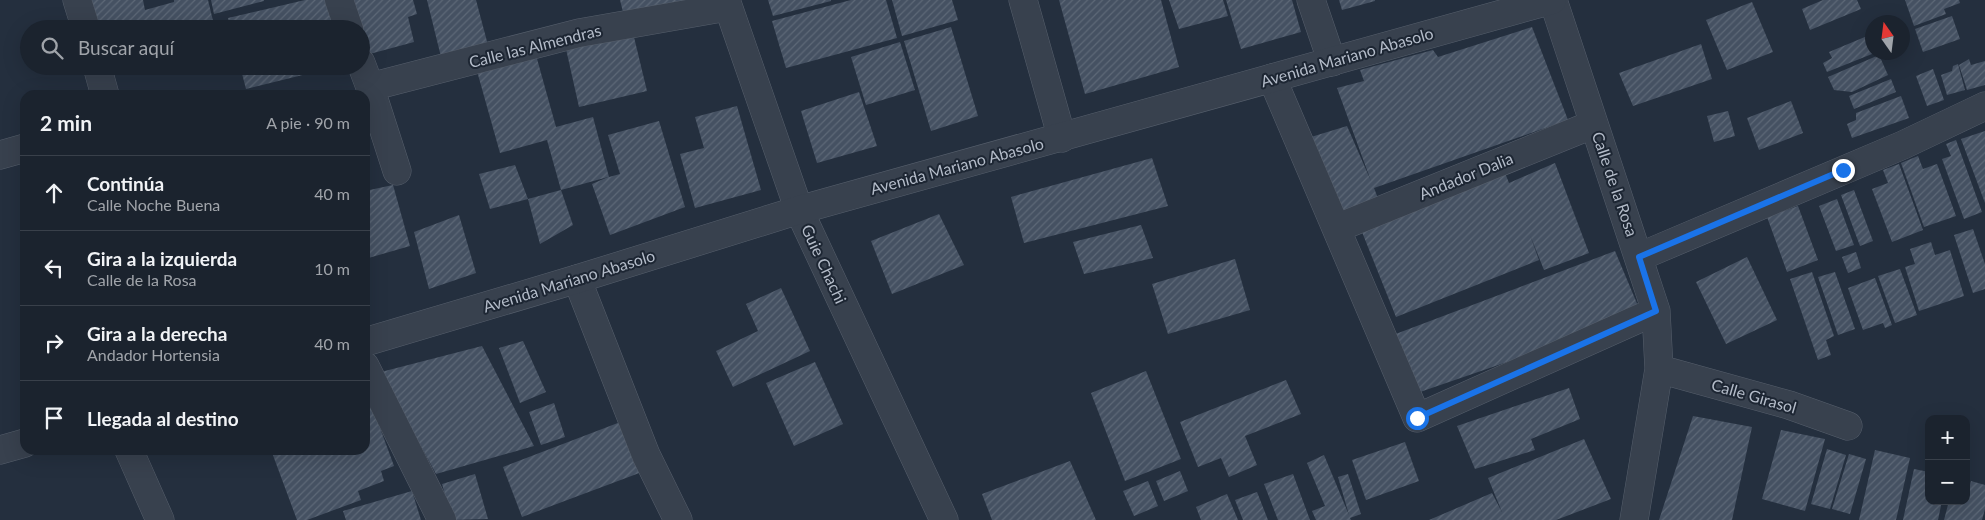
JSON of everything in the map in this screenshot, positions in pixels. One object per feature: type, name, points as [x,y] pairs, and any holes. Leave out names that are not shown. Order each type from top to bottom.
[{"type":"street","points":[[77,0],[83,20]]},
{"type":"street","points":[[339,0],[347,20]]},
{"type":"street","points":[[1023,0],[1062,138]]},
{"type":"street","points":[[1311,0],[1332,62]]},
{"type":"street","name":"Avenida Mariano Abasolo","points":[[370,341],[799,210],[1552,0]]},
{"type":"street","name":"Calle de la Rosa","points":[[1552,0],[1656,311],[1659,369],[1634,520]]},
{"type":"street","name":"Calle las Almendras","points":[[370,74],[727,3]]},
{"type":"street","name":"Guie Chachi","points":[[727,3],[799,210],[944,520]]},
{"type":"street","points":[[99,75],[104,90]]},
{"type":"street","points":[[366,75],[397,171]]},
{"type":"street","points":[[1272,78],[1417,418],[1656,311]]},
{"type":"street","points":[[1639,257],[1902,145],[1985,106]]},
{"type":"street","name":"Andador Dalia","points":[[1337,228],[1594,124]]},
{"type":"street","points":[[0,155],[20,149]]},
{"type":"street","points":[[577,279],[646,455],[678,520]]},
{"type":"street","name":"Calle Girasol","points":[[1659,369],[1789,405],[1848,426]]},
{"type":"street","points":[[370,376],[442,520]]},
{"type":"street","points":[[0,450],[20,444]]},
{"type":"street","points":[[131,455],[160,520]]},
{"type":"building","points":[[85,0],[143,0],[145,10],[174,2],[174,0],[208,0],[213,20],[90,20]]},
{"type":"building","points":[[211,0],[264,0],[264,1],[214,14]]},
{"type":"building","points":[[305,0],[328,0],[333,20],[229,20],[228,18]]},
{"type":"building","points":[[348,0],[413,0],[417,14],[408,17],[414,42],[370,54],[370,20],[357,20]]},
{"type":"building","points":[[427,0],[476,0],[489,49],[442,61]]},
{"type":"building","points":[[620,0],[689,0],[624,16]]},
{"type":"building","points":[[768,0],[831,0],[831,1],[773,16]]},
{"type":"building","points":[[851,0],[886,0],[897,38],[786,68],[772,21]]},
{"type":"building","points":[[892,0],[952,0],[958,20],[902,36]]},
{"type":"building","points":[[1059,0],[1161,0],[1179,67],[1085,94]]},
{"type":"building","points":[[1169,0],[1223,0],[1228,16],[1179,29]]},
{"type":"building","points":[[1226,0],[1292,0],[1301,32],[1241,49]]},
{"type":"building","points":[[1339,0],[1375,0],[1375,1],[1342,10]]},
{"type":"building","points":[[1823,0],[1857,0],[1861,9],[1810,30],[1802,9]]},
{"type":"building","points":[[1905,0],[1959,0],[1960,3],[1944,9],[1946,14],[1914,26]]},
{"type":"building","points":[[1752,2],[1773,52],[1727,70],[1706,20]]},
{"type":"building","points":[[1952,16],[1960,39],[1923,52],[1915,29]]},
{"type":"building","points":[[951,27],[978,116],[931,131],[904,41]]},
{"type":"building","points":[[1532,27],[1568,120],[1374,188],[1379,201],[1341,212],[1311,137],[1347,126],[1371,181],[1337,88],[1364,81],[1360,70],[1433,50],[1438,57]]},
{"type":"building","points":[[633,33],[647,91],[579,107],[566,49]]},
{"type":"building","points":[[1865,37],[1865,57],[1827,72],[1823,63],[1832,58],[1829,52]]},
{"type":"building","points":[[900,42],[915,90],[866,105],[851,57]]},
{"type":"building","points":[[1701,44],[1712,79],[1633,106],[1619,73]]},
{"type":"building","points":[[534,48],[556,127],[593,117],[609,177],[620,174],[608,135],[659,121],[685,207],[610,235],[592,184],[608,177],[561,190],[547,140],[500,153],[475,64]]},
{"type":"building","points":[[1969,59],[1971,65],[1985,61],[1985,85],[1967,90],[1959,65]]},
{"type":"building","points":[[1867,60],[1881,60],[1888,75],[1852,92],[1834,90],[1828,77]]},
{"type":"building","points":[[1958,64],[1965,90],[1947,95],[1941,75],[1952,71],[1953,66]]},
{"type":"building","points":[[1933,69],[1944,100],[1927,106],[1916,76]]},
{"type":"building","points":[[242,75],[303,75],[246,89]]},
{"type":"building","points":[[1891,79],[1896,92],[1854,109],[1849,96]]},
{"type":"building","points":[[859,92],[877,146],[817,163],[801,111]]},
{"type":"building","points":[[1901,96],[1909,118],[1852,138],[1847,124],[1856,120],[1856,113]]},
{"type":"building","points":[[1791,101],[1803,133],[1759,150],[1747,118]]},
{"type":"building","points":[[737,106],[761,190],[695,208],[680,154],[704,148],[695,117]]},
{"type":"building","points":[[1728,111],[1735,136],[1714,142],[1707,116]]},
{"type":"building","points":[[1985,131],[1985,203],[1961,139]]},
{"type":"building","points":[[1956,140],[1982,212],[1964,219],[1942,159],[1951,156],[1946,144]]},
{"type":"building","points":[[1918,156],[1923,169],[1937,164],[1956,216],[1924,227],[1901,163]]},
{"type":"building","points":[[1152,158],[1168,206],[1024,243],[1011,197]]},
{"type":"building","points":[[1555,163],[1589,253],[1544,270],[1530,235],[1539,260],[1396,317],[1362,232],[1505,173],[1509,183]]},
{"type":"building","points":[[1899,164],[1923,230],[1892,242],[1872,189],[1888,183],[1883,170]]},
{"type":"building","points":[[515,165],[528,199],[490,209],[479,174]]},
{"type":"building","points":[[393,185],[410,246],[370,258],[370,190]]},
{"type":"building","points":[[561,190],[573,225],[540,244],[528,199]]},
{"type":"building","points":[[1854,190],[1873,241],[1860,246],[1841,195]]},
{"type":"building","points":[[1837,199],[1854,245],[1836,251],[1819,206]]},
{"type":"building","points":[[1798,206],[1818,260],[1787,272],[1767,217]]},
{"type":"building","points":[[939,214],[964,265],[892,294],[871,241]]},
{"type":"building","points":[[459,215],[476,273],[429,289],[414,232]]},
{"type":"building","points":[[1141,225],[1153,258],[1084,274],[1073,242]]},
{"type":"building","points":[[1973,229],[1985,264],[1985,289],[1973,293],[1954,235]]},
{"type":"building","points":[[1931,242],[1935,255],[1950,250],[1964,296],[1919,311],[1905,267],[1915,264],[1910,249]]},
{"type":"building","points":[[1615,251],[1641,313],[1574,339],[1420,392],[1393,335]]},
{"type":"building","points":[[1856,252],[1861,268],[1848,273],[1842,257]]},
{"type":"building","points":[[1747,257],[1777,320],[1726,344],[1696,282]]},
{"type":"building","points":[[1235,259],[1250,310],[1168,334],[1152,284]]},
{"type":"building","points":[[1900,269],[1917,315],[1895,323],[1878,276]]},
{"type":"building","points":[[1812,272],[1834,336],[1826,340],[1831,355],[1818,360],[1790,279]]},
{"type":"building","points":[[1835,272],[1855,329],[1838,335],[1818,277]]},
{"type":"building","points":[[1875,278],[1892,325],[1885,328],[1883,323],[1863,330],[1848,288]]},
{"type":"building","points":[[781,288],[810,351],[733,387],[716,351],[758,331],[746,304]]},
{"type":"building","points":[[523,341],[546,392],[520,403],[499,348]]},
{"type":"building","points":[[482,346],[534,446],[436,474],[381,372]]},
{"type":"building","points":[[815,362],[843,424],[794,446],[766,383]]},
{"type":"building","points":[[1146,371],[1181,459],[1125,481],[1091,393]]},
{"type":"building","points":[[1286,380],[1301,414],[1245,436],[1257,465],[1229,477],[1221,458],[1198,467],[1180,422]]},
{"type":"building","points":[[1569,388],[1580,419],[1531,439],[1535,450],[1475,469],[1457,426]]},
{"type":"building","points":[[370,401],[394,466],[381,471],[384,481],[358,491],[361,500],[307,520],[297,520],[273,455],[370,455]]},
{"type":"building","points":[[554,403],[565,437],[541,445],[529,412]]},
{"type":"building","points":[[1693,416],[1752,427],[1732,520],[1659,520]]},
{"type":"building","points":[[623,421],[642,472],[522,517],[503,467]]},
{"type":"building","points":[[1781,430],[1825,439],[1805,511],[1762,499]]},
{"type":"building","points":[[1584,439],[1611,499],[1556,520],[1429,520],[1492,493],[1502,512],[1488,478]]},
{"type":"building","points":[[1405,442],[1419,481],[1366,500],[1352,460]]},
{"type":"building","points":[[1827,449],[1846,455],[1830,509],[1811,504]]},
{"type":"building","points":[[1875,450],[1910,458],[1896,520],[1859,520]]},
{"type":"building","points":[[1849,454],[1866,459],[1850,514],[1832,509]]},
{"type":"building","points":[[1324,455],[1349,515],[1338,477],[1348,474],[1361,514],[1350,518],[1351,520],[1316,520],[1312,511],[1325,506],[1307,463]]},
{"type":"building","points":[[1070,461],[1096,520],[992,520],[982,494]]},
{"type":"building","points":[[1914,469],[1925,471],[1925,505],[1941,505],[1938,520],[1903,520]]},
{"type":"building","points":[[1180,471],[1188,491],[1164,501],[1156,481]]},
{"type":"building","points":[[475,474],[488,519],[452,520],[442,484]]},
{"type":"building","points":[[1293,474],[1310,520],[1278,520],[1264,484]]},
{"type":"building","points":[[1148,481],[1158,506],[1134,516],[1123,491]]},
{"type":"building","points":[[1971,481],[1985,485],[1985,509],[1982,520],[1944,520],[1948,505],[1970,505]]},
{"type":"building","points":[[412,491],[421,520],[346,520],[343,511]]},
{"type":"building","points":[[1257,492],[1268,520],[1243,520],[1235,500]]},
{"type":"building","points":[[1227,494],[1238,520],[1201,520],[1196,507]]},
{"type":"route","points":[[1417,418],[1656,311],[1639,257],[1843,170]]}]
